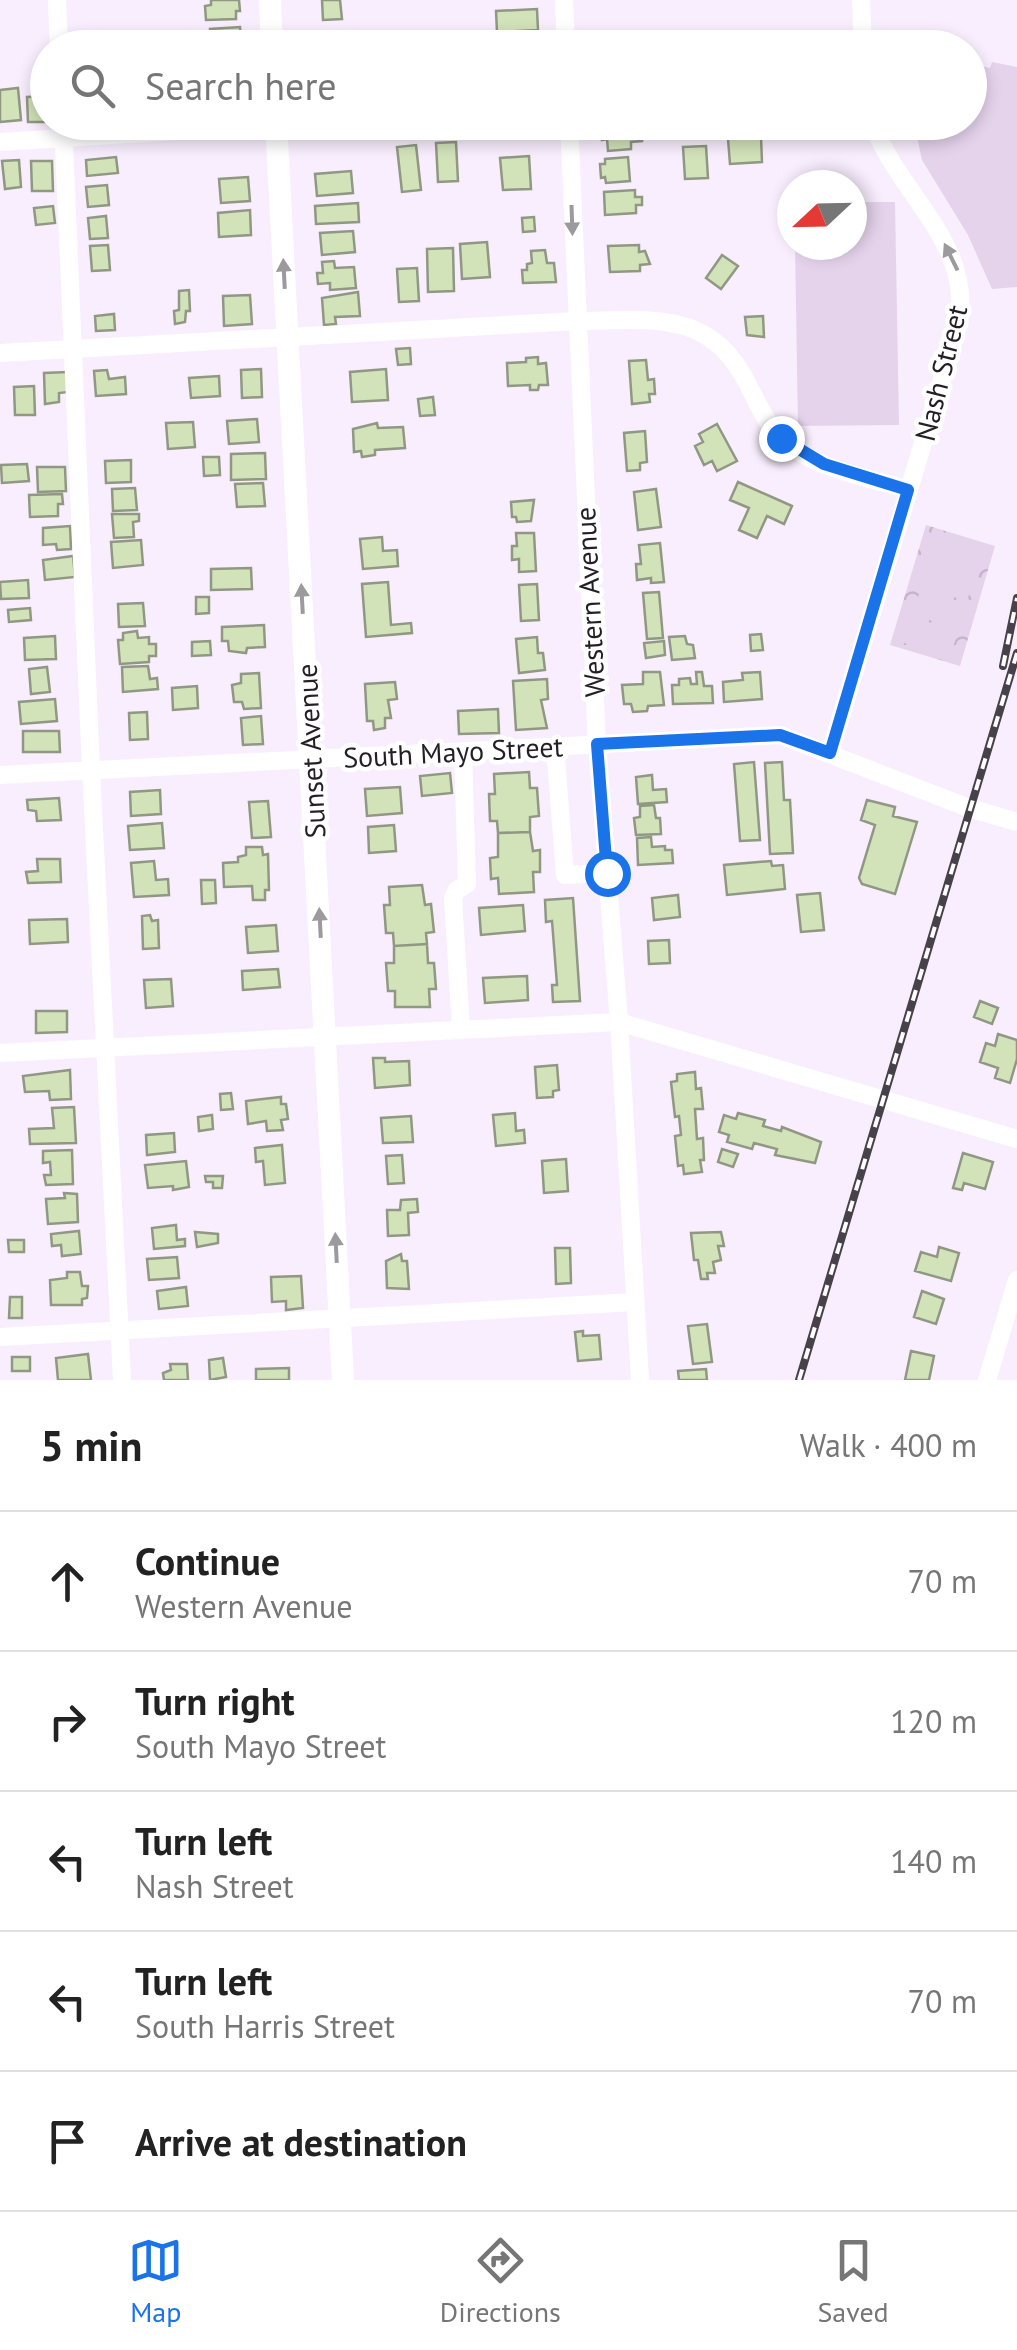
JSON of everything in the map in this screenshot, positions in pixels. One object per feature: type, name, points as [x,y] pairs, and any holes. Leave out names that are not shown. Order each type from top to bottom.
[{"type":"main road","points":[[270,0],[271,30]]},
{"type":"main road","name":"Sunset Avenue","points":[[277,140],[343,1380]]},
{"type":"street","points":[[56,0],[58,30]]},
{"type":"street","points":[[564,0],[565,30]]},
{"type":"street","points":[[861,0],[862,30]]},
{"type":"street","points":[[0,142],[30,136]]},
{"type":"street","points":[[65,140],[90,770],[122,1380]]},
{"type":"street","name":"Western Avenue","points":[[569,140],[597,744],[619,1022],[640,1380]]},
{"type":"street","name":"Nash Street","points":[[830,753],[960,317],[962,284],[952,257],[881,140]]},
{"type":"street","points":[[0,353],[576,321],[671,322],[692,326],[732,358],[781,438],[824,464],[908,490]]},
{"type":"street","name":"South Mayo Street","points":[[0,775],[780,735],[969,808],[1017,822]]},
{"type":"street","points":[[555,746],[565,875],[607,873]]},
{"type":"street","points":[[461,1029],[453,898],[467,884],[463,751]]},
{"type":"street","points":[[0,1053],[619,1022],[1017,1139]]},
{"type":"street","points":[[987,1380],[1017,1280]]},
{"type":"street","points":[[0,1337],[635,1302]]},
{"type":"green space","points":[[992,62],[1017,67],[1017,287],[992,289],[968,235],[922,160],[918,140],[987,140],[987,67]]},
{"type":"green space","points":[[867,202],[895,202],[899,425],[798,426],[795,260],[867,260]]},
{"type":"green space","points":[[926,525],[995,546],[960,666],[890,645]]},
{"type":"green space","points":[[936,538],[982,551],[975,573],[930,559]]},
{"type":"green space","points":[[928,565],[974,579],[967,601],[921,587]]},
{"type":"green space","points":[[919,594],[965,607],[959,629],[913,615]]},
{"type":"green space","points":[[911,621],[957,635],[950,657],[904,643]]},
{"type":"building","points":[[211,0],[239,0],[236,19],[206,20],[205,6],[211,5]]},
{"type":"building","points":[[322,0],[340,0],[342,19],[323,20]]},
{"type":"building","points":[[537,9],[538,30],[497,30],[496,11]]},
{"type":"building","points":[[18,88],[21,120],[0,122],[0,90]]},
{"type":"building","points":[[30,97],[30,122],[28,122]]},
{"type":"building","points":[[607,140],[642,140],[631,142],[631,149],[608,151]]},
{"type":"building","points":[[728,140],[761,140],[762,162],[730,164]]},
{"type":"building","points":[[456,142],[458,181],[438,182],[436,143]]},
{"type":"building","points":[[416,145],[421,190],[402,192],[397,147]]},
{"type":"building","points":[[706,146],[708,178],[685,179],[683,147]]},
{"type":"building","points":[[529,156],[531,189],[503,190],[500,158]]},
{"type":"building","points":[[116,157],[118,173],[87,176],[86,160]]},
{"type":"building","points":[[628,157],[630,181],[606,183],[605,177],[601,178],[600,164],[605,164],[605,159]]},
{"type":"building","points":[[19,160],[21,187],[5,189],[2,161]]},
{"type":"building","points":[[31,161],[52,161],[53,191],[32,191]]},
{"type":"building","points":[[351,171],[353,193],[317,196],[315,174]]},
{"type":"building","points":[[248,177],[250,201],[221,203],[219,179]]},
{"type":"building","points":[[107,185],[109,205],[88,207],[86,187]]},
{"type":"building","points":[[635,190],[635,197],[642,197],[636,213],[605,215],[604,192]]},
{"type":"building","points":[[358,203],[359,222],[316,224],[315,206]]},
{"type":"building","points":[[53,206],[55,223],[36,225],[34,208]]},
{"type":"building","points":[[250,210],[251,235],[219,237],[218,213]]},
{"type":"building","points":[[106,216],[108,238],[90,239],[88,218]]},
{"type":"building","points":[[534,217],[535,231],[523,232],[522,218]]},
{"type":"building","points":[[353,231],[355,252],[322,255],[320,233]]},
{"type":"building","points":[[487,242],[490,277],[462,279],[460,244]]},
{"type":"building","points":[[108,245],[110,270],[92,271],[90,246]]},
{"type":"building","points":[[639,245],[639,252],[645,251],[650,264],[640,265],[640,271],[610,272],[608,246]]},
{"type":"building","points":[[453,248],[454,291],[428,292],[427,249]]},
{"type":"building","points":[[545,250],[547,263],[554,263],[556,282],[523,283],[522,270],[532,263],[531,251]]},
{"type":"building","points":[[722,255],[738,266],[721,289],[706,278]]},
{"type":"building","points":[[334,261],[335,268],[354,267],[356,288],[330,290],[330,283],[318,284],[322,262]]},
{"type":"building","points":[[417,268],[419,301],[399,302],[397,269]]},
{"type":"building","points":[[189,290],[190,311],[186,311],[185,322],[175,324],[179,291]]},
{"type":"building","points":[[358,292],[360,316],[335,317],[336,324],[324,325],[322,298]]},
{"type":"building","points":[[250,295],[252,324],[224,326],[223,296]]},
{"type":"building","points":[[114,314],[115,330],[96,331],[95,316]]},
{"type":"building","points":[[763,316],[764,337],[747,335],[745,317]]},
{"type":"building","points":[[410,348],[411,364],[398,365],[396,349]]},
{"type":"building","points":[[538,357],[538,364],[546,363],[548,385],[539,385],[538,390],[530,390],[530,385],[508,386],[507,363]]},
{"type":"building","points":[[646,360],[648,380],[654,379],[655,394],[649,394],[650,402],[632,404],[629,361]]},
{"type":"building","points":[[261,369],[262,397],[242,398],[241,370]]},
{"type":"building","points":[[386,369],[388,400],[352,402],[350,372]]},
{"type":"building","points":[[107,370],[109,379],[125,377],[126,394],[96,396],[94,371]]},
{"type":"building","points":[[67,372],[68,392],[59,393],[59,402],[45,404],[44,373]]},
{"type":"building","points":[[219,376],[220,396],[191,398],[189,378]]},
{"type":"building","points":[[34,386],[35,415],[15,415],[14,387]]},
{"type":"building","points":[[433,397],[435,415],[420,416],[418,399]]},
{"type":"building","points":[[257,419],[259,442],[229,444],[227,421]]},
{"type":"building","points":[[193,422],[195,447],[168,449],[166,423]]},
{"type":"building","points":[[377,423],[378,428],[403,427],[405,448],[375,450],[375,455],[362,457],[361,451],[354,452],[353,429]]},
{"type":"building","points":[[717,424],[737,461],[717,471],[712,461],[704,465],[695,446],[703,442],[699,434]]},
{"type":"building","points":[[645,431],[647,462],[640,463],[640,470],[627,471],[624,433]]},
{"type":"building","points":[[265,453],[266,479],[231,480],[231,454]]},
{"type":"building","points":[[203,457],[219,457],[220,475],[204,476]]},
{"type":"building","points":[[131,460],[131,482],[106,483],[105,461]]},
{"type":"building","points":[[27,464],[29,481],[2,483],[1,465]]},
{"type":"building","points":[[37,467],[65,467],[66,491],[38,492]]},
{"type":"building","points":[[738,482],[792,506],[784,524],[767,516],[757,538],[739,530],[749,508],[730,500]]},
{"type":"building","points":[[263,483],[265,506],[237,507],[235,484]]},
{"type":"building","points":[[135,488],[137,510],[113,511],[112,489]]},
{"type":"building","points":[[656,489],[661,527],[638,530],[634,492]]},
{"type":"building","points":[[62,494],[58,516],[30,517],[29,495]]},
{"type":"building","points":[[534,500],[531,521],[517,522],[512,517],[511,502]]},
{"type":"building","points":[[112,514],[139,514],[139,521],[133,522],[134,537],[114,538]]},
{"type":"building","points":[[70,526],[71,549],[43,545],[43,528]]},
{"type":"building","points":[[516,533],[534,533],[536,571],[519,572],[519,559],[512,560]]},
{"type":"building","points":[[382,537],[383,551],[397,550],[398,566],[363,569],[360,539]]},
{"type":"building","points":[[141,540],[143,565],[113,568],[111,542]]},
{"type":"building","points":[[660,543],[664,582],[651,583],[651,578],[637,580],[636,564],[641,564],[639,545]]},
{"type":"building","points":[[73,556],[75,577],[45,580],[43,560]]},
{"type":"building","points":[[251,568],[252,589],[211,590],[211,569]]},
{"type":"building","points":[[28,580],[29,598],[1,599],[0,582]]},
{"type":"building","points":[[388,582],[391,625],[411,623],[412,633],[366,637],[362,584]]},
{"type":"building","points":[[537,584],[539,620],[521,621],[519,585]]},
{"type":"building","points":[[659,592],[663,638],[647,639],[643,593]]},
{"type":"building","points":[[196,597],[209,597],[209,613],[196,614]]},
{"type":"building","points":[[143,603],[145,626],[119,627],[118,604]]},
{"type":"building","points":[[30,608],[31,620],[9,622],[8,610]]},
{"type":"building","points":[[264,625],[265,647],[247,648],[246,653],[229,651],[228,641],[222,641],[222,627]]},
{"type":"building","points":[[137,631],[138,638],[149,637],[149,644],[156,644],[156,656],[149,656],[149,662],[120,664],[118,640],[123,640],[123,633]]},
{"type":"building","points":[[761,634],[763,650],[751,651],[750,635]]},
{"type":"building","points":[[55,636],[56,659],[25,660],[24,638]]},
{"type":"building","points":[[685,636],[687,644],[693,645],[695,658],[672,660],[669,637]]},
{"type":"building","points":[[537,637],[545,670],[519,673],[516,639]]},
{"type":"building","points":[[210,641],[211,655],[192,656],[192,642]]},
{"type":"building","points":[[664,641],[665,655],[646,658],[644,643]]},
{"type":"building","points":[[148,666],[150,679],[157,678],[158,689],[123,692],[122,667]]},
{"type":"building","points":[[47,667],[50,692],[31,694],[29,669]]},
{"type":"building","points":[[643,672],[660,672],[664,705],[633,712],[631,704],[624,704],[622,685],[643,684]]},
{"type":"building","points":[[696,672],[702,672],[704,686],[712,686],[713,703],[673,704],[672,685],[679,685],[679,679],[690,678],[691,684],[697,684]]},
{"type":"building","points":[[760,672],[762,699],[724,702],[723,682],[743,680],[742,673]]},
{"type":"building","points":[[259,673],[261,708],[244,709],[242,702],[234,702],[232,685],[241,683],[241,674]]},
{"type":"building","points":[[547,679],[548,699],[541,700],[547,728],[516,730],[513,681]]},
{"type":"building","points":[[395,682],[397,699],[388,700],[391,718],[385,718],[385,728],[374,730],[373,721],[367,721],[365,684]]},
{"type":"building","points":[[197,686],[198,708],[173,710],[172,688]]},
{"type":"building","points":[[55,699],[57,721],[21,724],[19,702]]},
{"type":"building","points":[[498,709],[499,733],[459,734],[458,711]]},
{"type":"building","points":[[147,712],[148,739],[130,740],[129,713]]},
{"type":"building","points":[[261,716],[263,744],[243,745],[241,718]]},
{"type":"building","points":[[23,731],[59,731],[60,752],[23,752]]},
{"type":"building","points":[[754,762],[760,840],[740,841],[734,764]]},
{"type":"building","points":[[782,762],[784,800],[790,800],[793,853],[770,854],[765,763]]},
{"type":"building","points":[[529,772],[530,788],[537,788],[539,816],[530,817],[530,832],[498,833],[497,821],[490,821],[489,794],[495,794],[494,774]]},
{"type":"building","points":[[450,773],[452,793],[422,796],[420,776]]},
{"type":"building","points":[[652,775],[653,790],[666,789],[667,802],[638,804],[636,777]]},
{"type":"building","points":[[400,787],[402,813],[367,816],[365,789]]},
{"type":"building","points":[[160,790],[161,814],[131,816],[130,792]]},
{"type":"building","points":[[59,798],[61,820],[37,821],[36,811],[28,810],[27,800]]},
{"type":"building","points":[[867,800],[895,807],[893,816],[917,822],[895,894],[862,884],[859,878],[875,825],[861,820]]},
{"type":"building","points":[[268,801],[271,837],[252,838],[249,802]]},
{"type":"building","points":[[654,805],[661,834],[636,835],[634,818],[640,817],[640,806]]},
{"type":"building","points":[[162,823],[164,848],[130,850],[128,826]]},
{"type":"building","points":[[394,825],[396,851],[369,853],[368,827]]},
{"type":"building","points":[[530,832],[533,851],[540,850],[540,872],[533,872],[534,892],[499,894],[498,878],[491,879],[490,858],[498,857],[498,833]]},
{"type":"building","points":[[651,837],[652,847],[672,850],[673,863],[638,865],[637,838]]},
{"type":"building","points":[[246,847],[262,847],[263,855],[268,854],[269,890],[265,890],[265,900],[253,900],[252,886],[224,887],[223,863],[238,862],[238,857],[246,855]]},
{"type":"building","points":[[37,859],[60,859],[61,882],[28,883],[26,872],[38,871]]},
{"type":"building","points":[[154,861],[156,880],[168,879],[169,895],[134,897],[131,863]]},
{"type":"building","points":[[771,861],[772,866],[783,865],[785,889],[727,895],[724,865]]},
{"type":"building","points":[[201,880],[215,880],[216,903],[202,904]]},
{"type":"building","points":[[422,885],[425,905],[431,904],[434,932],[426,933],[427,944],[394,946],[393,933],[386,933],[384,905],[390,905],[389,887]]},
{"type":"building","points":[[820,893],[824,930],[801,932],[797,895]]},
{"type":"building","points":[[678,895],[680,917],[654,920],[652,898]]},
{"type":"building","points":[[573,898],[580,1001],[553,1002],[552,985],[557,985],[552,921],[546,922],[545,900]]},
{"type":"building","points":[[523,905],[525,931],[481,935],[479,908]]},
{"type":"building","points":[[150,915],[152,921],[158,920],[159,948],[143,949],[142,916]]},
{"type":"building","points":[[67,919],[68,942],[30,944],[29,920]]},
{"type":"building","points":[[276,925],[278,951],[248,953],[246,927]]},
{"type":"building","points":[[669,940],[670,963],[649,964],[648,941]]},
{"type":"building","points":[[427,944],[428,963],[434,963],[436,989],[429,989],[430,1007],[395,1007],[395,991],[388,991],[386,963],[394,963],[394,946]]},
{"type":"building","points":[[278,969],[280,987],[243,990],[242,971]]},
{"type":"building","points":[[527,976],[528,1000],[485,1003],[483,978]]},
{"type":"building","points":[[171,979],[173,1006],[146,1008],[144,980]]},
{"type":"building","points":[[980,1001],[998,1008],[992,1024],[974,1017]]},
{"type":"building","points":[[36,1011],[67,1011],[67,1032],[36,1033]]},
{"type":"building","points":[[998,1034],[1017,1040],[1017,1059],[1010,1083],[995,1078],[998,1068],[980,1062],[986,1043],[995,1046]]},
{"type":"building","points":[[373,1058],[409,1061],[410,1085],[375,1088]]},
{"type":"building","points":[[557,1065],[559,1090],[553,1091],[553,1097],[537,1098],[535,1067]]},
{"type":"building","points":[[70,1070],[71,1099],[50,1100],[49,1091],[25,1092],[23,1076]]},
{"type":"building","points":[[695,1072],[703,1109],[695,1109],[697,1139],[703,1138],[704,1160],[700,1160],[702,1172],[684,1174],[683,1165],[678,1166],[675,1136],[681,1135],[671,1082],[677,1081],[677,1074]]},
{"type":"building","points":[[231,1093],[233,1109],[221,1110],[220,1094]]},
{"type":"building","points":[[281,1097],[288,1119],[281,1120],[283,1130],[267,1131],[266,1121],[248,1124],[246,1101]]},
{"type":"building","points":[[74,1107],[76,1143],[30,1144],[29,1129],[54,1128],[52,1108]]},
{"type":"building","points":[[515,1113],[516,1131],[524,1130],[525,1143],[496,1146],[493,1115]]},
{"type":"building","points":[[738,1113],[765,1120],[763,1126],[781,1131],[782,1127],[821,1142],[815,1163],[775,1155],[777,1149],[754,1143],[752,1149],[727,1142],[729,1135],[719,1132],[724,1115],[736,1119]]},
{"type":"building","points":[[212,1115],[213,1129],[199,1131],[198,1117]]},
{"type":"building","points":[[411,1116],[413,1142],[383,1143],[381,1118]]},
{"type":"building","points":[[174,1133],[175,1152],[147,1155],[146,1135]]},
{"type":"building","points":[[282,1145],[285,1183],[265,1185],[263,1161],[256,1162],[255,1148]]},
{"type":"building","points":[[722,1149],[738,1154],[733,1167],[718,1162]]},
{"type":"building","points":[[72,1150],[73,1184],[46,1185],[44,1175],[51,1175],[50,1162],[43,1163],[43,1151]]},
{"type":"building","points":[[963,1153],[993,1162],[985,1189],[964,1183],[962,1190],[953,1188]]},
{"type":"building","points":[[402,1155],[404,1183],[388,1184],[386,1156]]},
{"type":"building","points":[[566,1159],[568,1191],[544,1193],[542,1161]]},
{"type":"building","points":[[186,1161],[189,1187],[148,1188],[145,1165]]},
{"type":"building","points":[[205,1176],[223,1176],[222,1188],[213,1188],[213,1182],[206,1182]]},
{"type":"building","points":[[64,1193],[77,1194],[78,1222],[48,1224],[46,1199],[65,1198]]},
{"type":"building","points":[[417,1199],[418,1212],[408,1213],[409,1235],[388,1236],[387,1210],[400,1210],[401,1200]]},
{"type":"building","points":[[176,1225],[177,1240],[185,1239],[185,1246],[154,1249],[152,1228]]},
{"type":"building","points":[[79,1231],[81,1254],[62,1256],[61,1245],[52,1246],[51,1234]]},
{"type":"building","points":[[195,1232],[218,1234],[218,1243],[197,1247]]},
{"type":"building","points":[[721,1232],[721,1260],[713,1262],[715,1273],[707,1273],[708,1279],[701,1279],[691,1233]]},
{"type":"building","points":[[8,1240],[24,1240],[24,1252],[9,1252]]},
{"type":"building","points":[[939,1247],[959,1253],[951,1281],[915,1271],[921,1252],[937,1257]]},
{"type":"building","points":[[555,1248],[570,1248],[571,1283],[556,1284]]},
{"type":"building","points":[[401,1254],[402,1261],[407,1261],[409,1289],[387,1288],[386,1261]]},
{"type":"building","points":[[177,1257],[179,1278],[149,1280],[147,1259]]},
{"type":"building","points":[[67,1272],[80,1272],[82,1286],[88,1286],[87,1298],[82,1299],[82,1305],[51,1305],[50,1280],[67,1278]]},
{"type":"building","points":[[301,1276],[303,1308],[286,1310],[286,1301],[272,1302],[271,1277]]},
{"type":"building","points":[[186,1287],[188,1306],[159,1309],[157,1291]]},
{"type":"building","points":[[922,1291],[944,1299],[936,1324],[914,1317]]},
{"type":"building","points":[[10,1297],[22,1297],[22,1318],[9,1318]]},
{"type":"building","points":[[707,1324],[712,1362],[693,1364],[688,1326]]},
{"type":"building","points":[[583,1331],[583,1336],[599,1335],[601,1359],[578,1361],[575,1332]]},
{"type":"building","points":[[911,1351],[934,1356],[929,1380],[905,1380]]},
{"type":"building","points":[[88,1354],[91,1380],[58,1380],[56,1358]]},
{"type":"building","points":[[12,1357],[30,1357],[30,1371],[12,1371]]},
{"type":"building","points":[[223,1358],[226,1377],[210,1380],[209,1360]]},
{"type":"building","points":[[170,1364],[187,1364],[188,1380],[164,1380],[163,1373],[171,1370]]},
{"type":"building","points":[[289,1368],[289,1380],[256,1380],[256,1369]]},
{"type":"building","points":[[706,1369],[707,1380],[679,1380],[678,1371]]},
{"type":"railway","points":[[1003,666],[1017,598]]},
{"type":"railway","points":[[799,1380],[1017,653]]},
{"type":"route","points":[[607,873],[597,744],[757,734],[780,735],[830,753],[908,490],[824,464],[781,438]]}]
